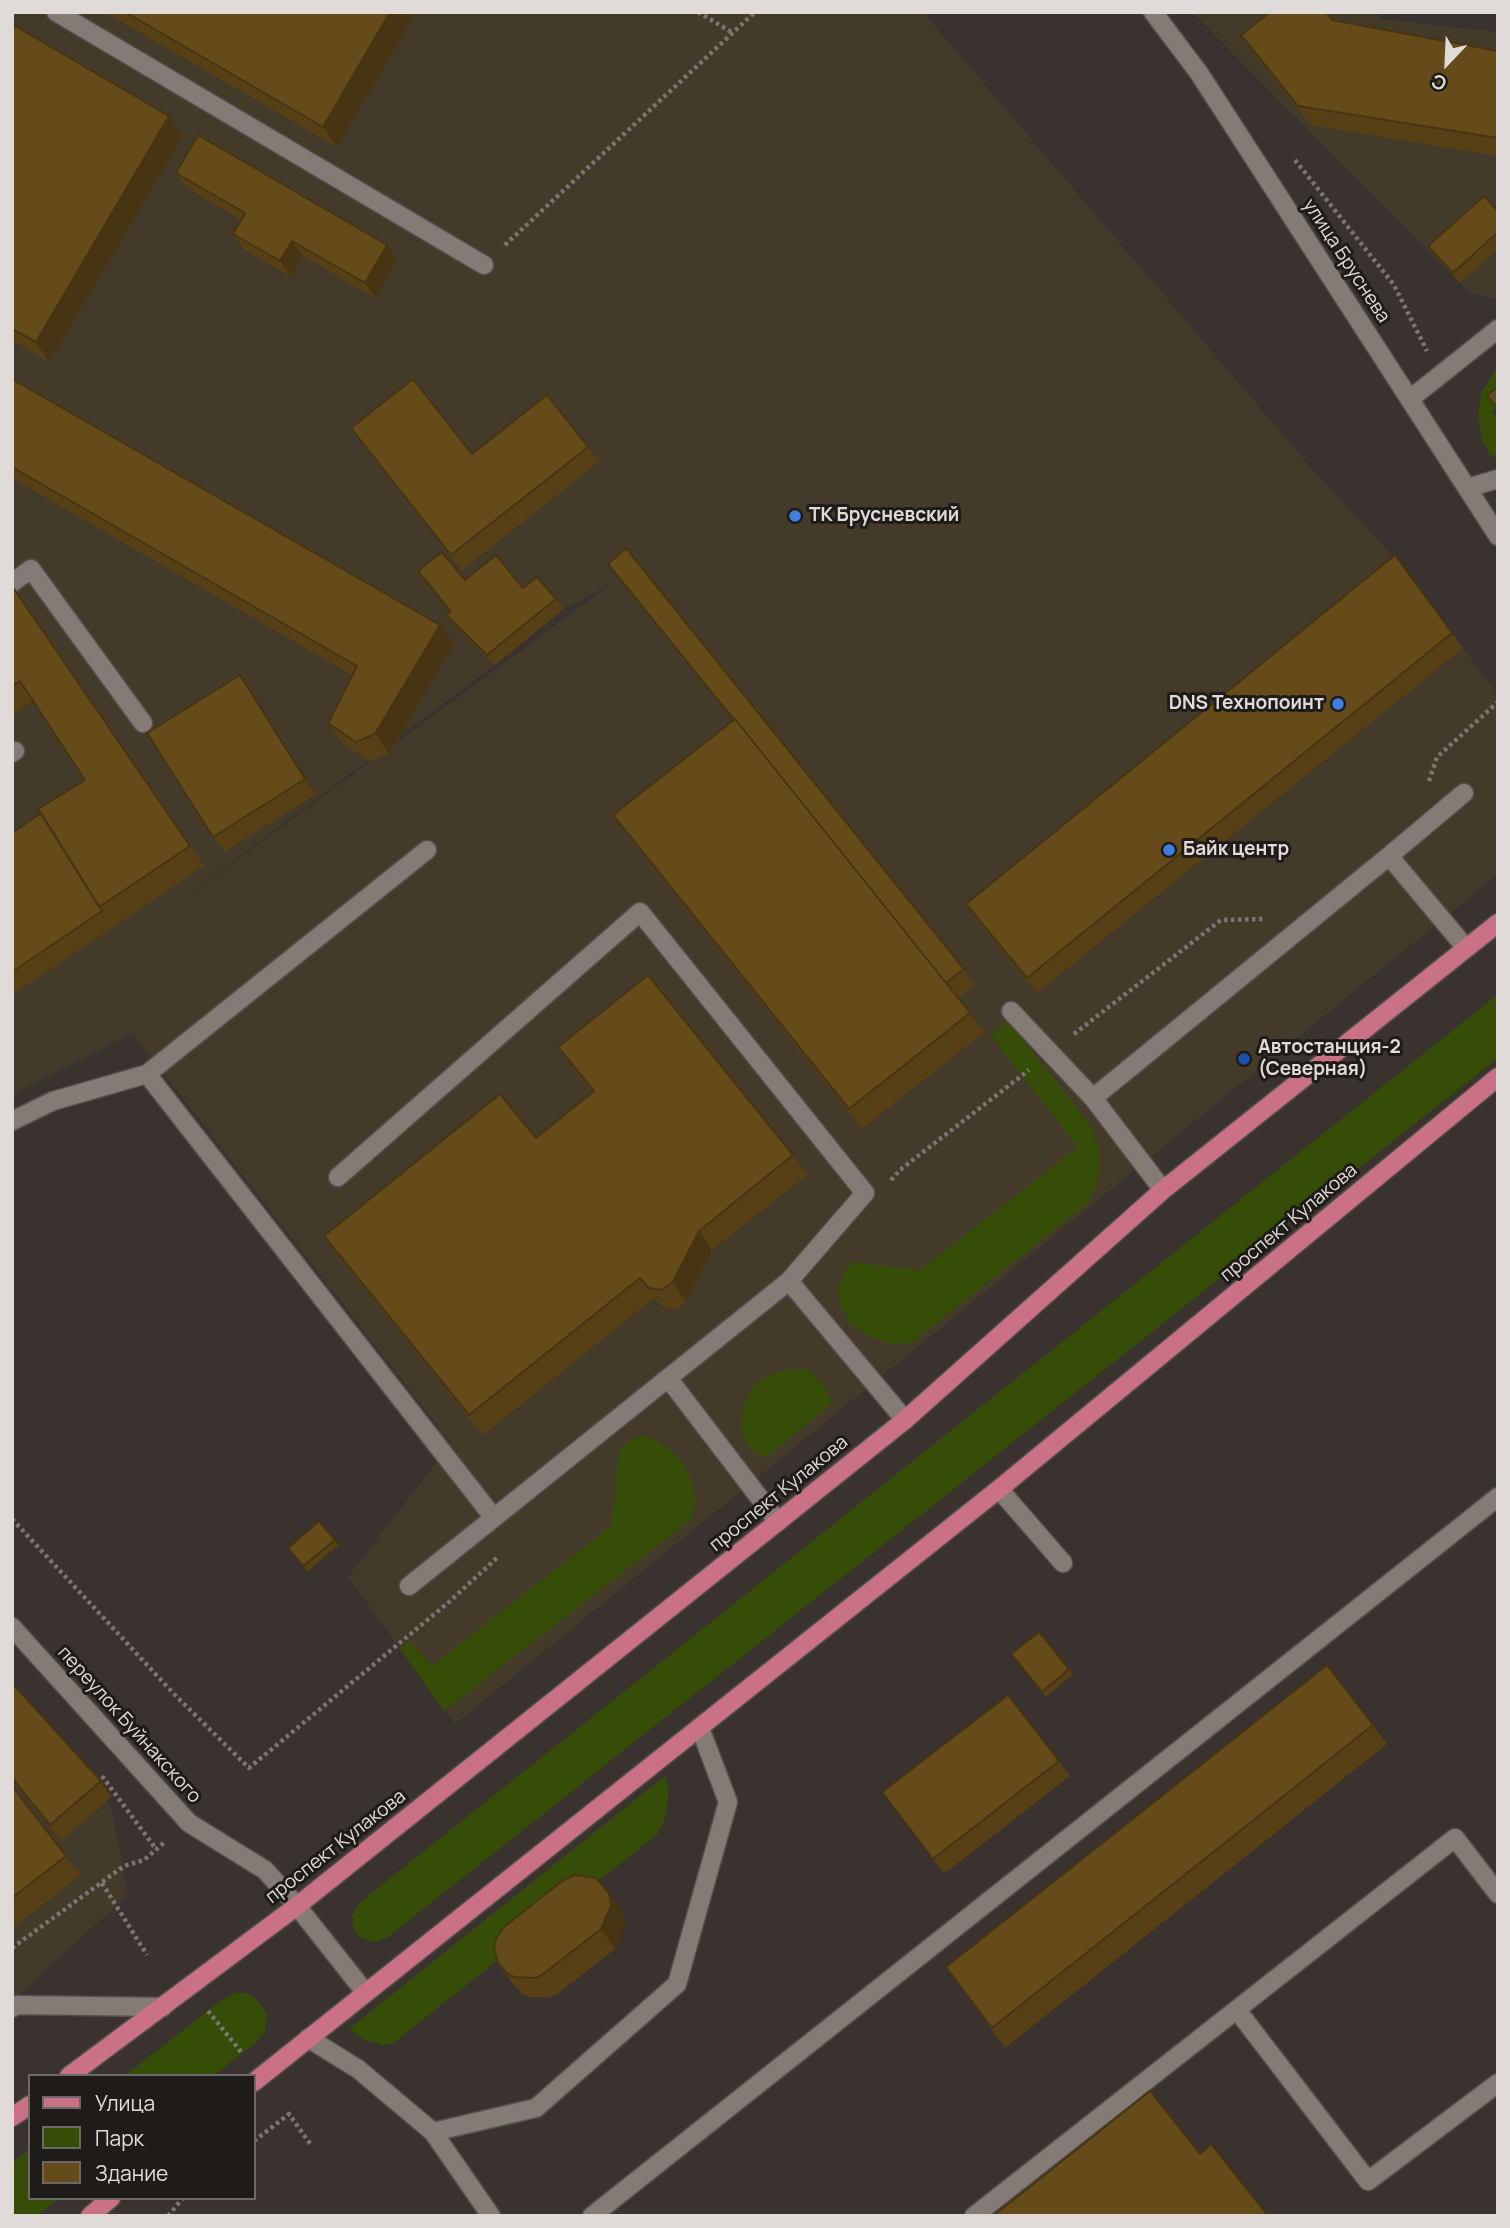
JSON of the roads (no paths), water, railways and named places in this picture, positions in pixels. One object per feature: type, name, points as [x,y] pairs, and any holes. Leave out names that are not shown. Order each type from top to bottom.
[{"type":"main road","name":"проспект Кулакова","points":[[72,2074],[297,1906],[905,1420],[1163,1190],[1498,923]]},
{"type":"main road","name":"проспект Кулакова","points":[[256,2080],[999,1489],[1498,1077]]},
{"type":"main road","points":[[12,2117],[28,2106]]},
{"type":"main road","points":[[90,2216],[109,2200]]},
{"type":"street","points":[[56,12],[484,265]]},
{"type":"street","name":"улица Бруснева","points":[[1153,12],[1199,73],[1498,536]]},
{"type":"street","points":[[1410,399],[1498,329]]},
{"type":"street","points":[[1467,488],[1498,479]]},
{"type":"street","points":[[12,583],[31,569],[144,723]]},
{"type":"street","points":[[1093,1098],[1464,793]]},
{"type":"street","points":[[12,1121],[53,1101],[147,1074],[427,850]]},
{"type":"street","points":[[1389,856],[1466,948]]},
{"type":"street","points":[[338,1177],[640,912],[865,1193],[789,1281],[409,1586]]},
{"type":"street","points":[[1011,1012],[1093,1098],[1163,1190]]},
{"type":"street","points":[[147,1074],[494,1518]]},
{"type":"street","points":[[789,1281],[905,1420]]},
{"type":"street","points":[[667,1378],[778,1522]]},
{"type":"street","points":[[999,1489],[1063,1563]]},
{"type":"street","points":[[592,2216],[1498,1497]]},
{"type":"street","name":"переулок Буйнакского","points":[[12,1627],[189,1823],[265,1870],[365,1992]]},
{"type":"street","points":[[433,2132],[536,2108],[677,1984],[728,1802],[700,1728]]},
{"type":"street","points":[[974,2216],[1455,1838],[1498,1894]]},
{"type":"street","points":[[12,2008],[16,2005],[163,2007]]},
{"type":"street","points":[[1237,2010],[1368,2181],[1498,2083]]},
{"type":"street","points":[[308,2038],[358,2069],[433,2132],[491,2216]]},
{"type":"place","name":"ТК Брусневский","points":[[795,516]]},
{"type":"place","name":"DNS Технопоинт","points":[[1338,704]]},
{"type":"place","name":"Байк центр","points":[[1169,850]]},
{"type":"place","name":"Автостанция-2 (Северная)","points":[[1244,1059]]}]
